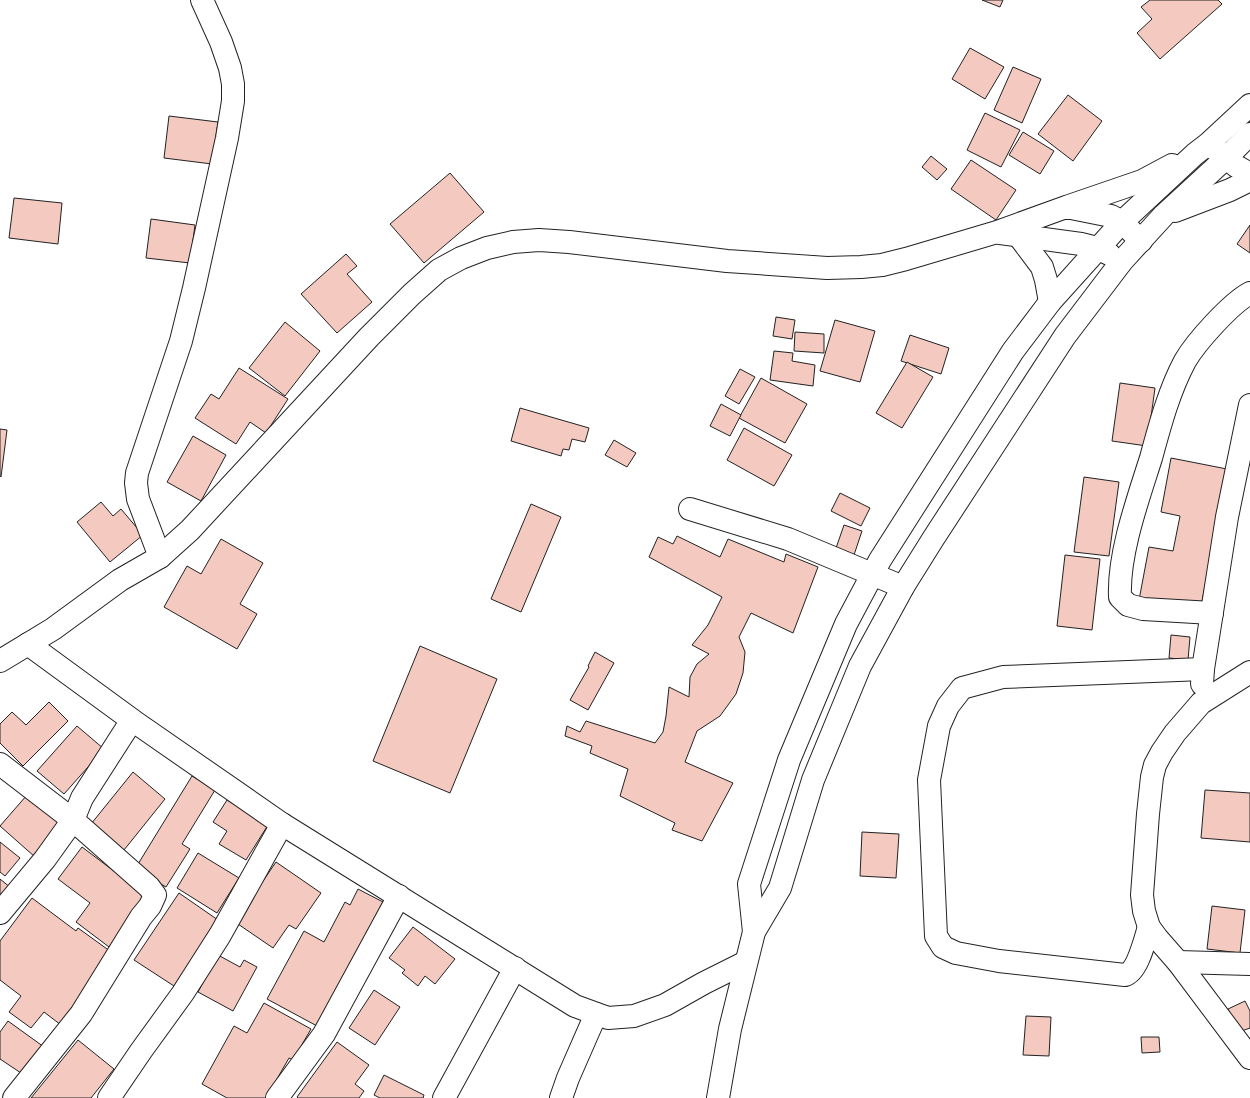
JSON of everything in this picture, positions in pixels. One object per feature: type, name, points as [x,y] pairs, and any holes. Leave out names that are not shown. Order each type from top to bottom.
[{"type":"street","points":[[160,557],[138,499],[136,483],[137,473],[181,341],[225,146],[233,101],[233,84],[230,68],[221,42],[202,0]]},
{"type":"street","points":[[754,932],[749,884],[789,760],[846,624],[880,560],[1013,351],[1050,302],[1122,222],[1250,105]]},
{"type":"street","points":[[721,1097],[730,1029],[754,932],[780,888],[813,780],[860,666],[903,587],[996,440],[1065,336],[1122,261],[1164,215],[1249,135],[1229,125]]},
{"type":"street","points":[[0,661],[53,629],[120,580],[160,557],[196,524],[369,337],[439,270],[461,258],[487,248],[507,243],[539,240],[577,243],[727,261],[827,268],[882,265],[906,260],[997,232],[1142,181],[1202,149],[1226,158],[1250,174]]},
{"type":"street","points":[[1164,215],[1250,180]]},
{"type":"street","points":[[1066,207],[1104,214],[1116,218],[1141,241]]},
{"type":"street","points":[[997,232],[1081,244],[1098,248],[1122,261]]},
{"type":"street","points":[[1018,235],[1042,267],[1050,302]]},
{"type":"street","points":[[1212,613],[1143,609],[1128,606],[1120,597],[1119,589],[1124,551],[1140,493],[1166,409],[1180,372],[1197,344],[1235,303],[1250,294]]},
{"type":"street","points":[[1201,703],[1203,669],[1227,517],[1250,405]]},
{"type":"street","points":[[690,509],[788,539],[903,587]]},
{"type":"street","points":[[28,644],[132,720],[282,824],[574,1006],[608,1018],[634,1016],[665,1005],[746,962]]},
{"type":"street","points":[[1149,927],[1136,965],[1129,974],[1125,975],[999,961],[956,953],[943,947],[936,936],[929,780],[939,726],[948,706],[962,688],[1003,677],[1203,669]]},
{"type":"street","points":[[1250,672],[1201,703],[1176,733],[1162,752],[1155,765],[1152,777],[1148,814],[1142,895],[1144,911],[1149,927],[1178,962],[1250,1058]]},
{"type":"street","points":[[0,913],[45,859],[73,820],[82,798],[132,720]]},
{"type":"street","points":[[0,764],[73,820],[149,887],[155,895],[150,906],[141,917],[81,1014],[14,1098]]},
{"type":"street","points":[[109,1098],[183,993],[220,935],[282,824]]},
{"type":"street","points":[[278,1098],[324,1034],[399,896]]},
{"type":"street","points":[[1178,962],[1250,964]]},
{"type":"street","points":[[444,1098],[515,968]]},
{"type":"street","points":[[561,1098],[568,1078],[596,1014]]},
{"type":"building","points":[[982,0],[1003,0],[1000,7]]},
{"type":"building","points":[[1150,0],[1218,0],[1222,4],[1160,59],[1137,33],[1152,19],[1141,7]]},
{"type":"building","points":[[970,48],[1004,67],[985,99],[952,79]]},
{"type":"building","points":[[1013,67],[1041,79],[1022,123],[994,110]]},
{"type":"building","points":[[1068,95],[1102,121],[1073,161],[1038,134]]},
{"type":"building","points":[[985,113],[1020,130],[1001,167],[967,150]]},
{"type":"building","points":[[169,116],[218,122],[212,164],[164,158]]},
{"type":"building","points":[[1023,132],[1054,151],[1040,174],[1009,155]]},
{"type":"building","points":[[931,156],[947,169],[937,180],[922,167]]},
{"type":"building","points":[[971,160],[1016,190],[996,220],[951,189]]},
{"type":"building","points":[[450,173],[484,212],[424,263],[390,224]]},
{"type":"building","points":[[14,198],[62,203],[58,244],[9,238]]},
{"type":"building","points":[[151,219],[195,225],[190,263],[146,258]]},
{"type":"building","points":[[1250,225],[1250,253],[1237,244]]},
{"type":"building","points":[[346,254],[357,266],[347,274],[372,302],[337,333],[301,294]]},
{"type":"building","points":[[776,317],[795,320],[792,339],[773,336]]},
{"type":"building","points":[[835,320],[875,331],[860,382],[820,371]]},
{"type":"building","points":[[285,322],[320,351],[285,396],[249,368]]},
{"type":"building","points":[[795,332],[824,334],[824,353],[794,351]]},
{"type":"building","points":[[910,335],[949,348],[941,374],[901,361]]},
{"type":"building","points":[[774,351],[793,353],[792,361],[815,365],[813,386],[770,380]]},
{"type":"building","points":[[907,362],[933,377],[902,428],[876,413]]},
{"type":"building","points":[[239,368],[288,399],[266,433],[250,422],[236,444],[195,418],[211,394],[219,399]]},
{"type":"building","points":[[740,369],[755,377],[739,404],[725,396]]},
{"type":"building","points":[[761,378],[807,404],[785,443],[739,418]]},
{"type":"building","points":[[1120,383],[1155,388],[1147,446],[1112,441]]},
{"type":"building","points":[[721,404],[741,415],[730,436],[710,426]]},
{"type":"building","points":[[520,408],[589,428],[585,442],[572,439],[569,450],[563,449],[561,456],[511,441]]},
{"type":"building","points":[[744,428],[792,455],[774,486],[727,460]]},
{"type":"building","points":[[0,429],[7,430],[1,477],[0,476]]},
{"type":"building","points":[[193,436],[226,455],[201,501],[167,482]]},
{"type":"building","points":[[614,440],[636,453],[627,467],[605,455]]},
{"type":"building","points":[[1171,458],[1227,469],[1200,612],[1139,600],[1149,547],[1173,551],[1180,516],[1161,512]]},
{"type":"building","points":[[1084,477],[1119,482],[1109,556],[1074,552]]},
{"type":"building","points":[[840,493],[870,508],[861,526],[831,511]]},
{"type":"building","points":[[101,502],[113,516],[121,509],[143,535],[110,562],[77,522]]},
{"type":"building","points":[[531,504],[561,517],[521,612],[491,599]]},
{"type":"building","points":[[844,525],[862,531],[853,558],[835,551]]},
{"type":"building","points":[[677,536],[720,557],[728,539],[784,562],[786,554],[818,567],[793,633],[751,613],[739,637],[745,652],[743,673],[736,694],[720,716],[697,731],[685,762],[733,783],[702,841],[672,830],[675,823],[620,796],[628,769],[590,753],[592,746],[565,736],[567,726],[580,732],[586,721],[655,743],[663,732],[669,687],[689,697],[690,677],[697,664],[709,654],[692,645],[708,625],[722,597],[649,557],[658,537],[673,544]]},
{"type":"building","points":[[221,539],[263,563],[240,604],[257,614],[237,649],[164,607],[187,566],[201,574]]},
{"type":"building","points":[[1065,555],[1100,559],[1092,630],[1057,626]]},
{"type":"building","points":[[1171,635],[1190,637],[1188,660],[1169,658]]},
{"type":"building","points":[[420,646],[497,679],[450,793],[373,761]]},
{"type":"building","points":[[595,652],[614,663],[588,710],[570,700],[589,667],[588,666]]},
{"type":"building","points":[[49,702],[68,721],[23,766],[0,743],[0,724],[12,712],[26,725]]},
{"type":"building","points":[[77,726],[104,749],[64,794],[37,771]]},
{"type":"building","points":[[133,772],[165,799],[124,850],[91,824]]},
{"type":"building","points":[[192,776],[215,790],[182,844],[190,849],[166,887],[135,869]]},
{"type":"building","points":[[1205,790],[1250,793],[1250,842],[1201,838]]},
{"type":"building","points":[[27,795],[62,826],[35,857],[0,826]]},
{"type":"building","points":[[227,800],[268,825],[246,860],[219,844],[227,831],[213,822]]},
{"type":"building","points":[[862,832],[899,834],[896,878],[860,876]]},
{"type":"building","points":[[0,842],[20,858],[5,876],[0,872]]},
{"type":"building","points":[[82,847],[147,896],[109,947],[76,922],[90,903],[58,879]]},
{"type":"building","points":[[198,853],[239,878],[217,913],[177,888]]},
{"type":"building","points":[[276,862],[321,893],[296,929],[289,925],[273,948],[235,922]]},
{"type":"building","points":[[0,879],[11,888],[0,901]]},
{"type":"building","points":[[358,889],[383,902],[317,1026],[267,999],[304,931],[324,942],[345,902],[350,905]]},
{"type":"building","points":[[179,893],[218,920],[174,986],[134,960]]},
{"type":"building","points":[[32,898],[76,931],[78,928],[114,954],[61,1025],[44,1012],[31,1028],[9,1012],[21,996],[0,980],[0,941]]},
{"type":"building","points":[[1212,906],[1245,910],[1240,953],[1207,949]]},
{"type":"building","points":[[413,927],[455,959],[435,984],[425,976],[418,986],[402,973],[405,970],[389,958]]},
{"type":"building","points":[[218,955],[240,967],[244,960],[257,967],[233,1011],[198,992]]},
{"type":"building","points":[[374,990],[400,1007],[375,1045],[349,1028]]},
{"type":"building","points":[[1245,1001],[1250,1011],[1250,1028],[1239,1032],[1228,1009]]},
{"type":"building","points":[[264,1003],[311,1029],[293,1060],[289,1058],[266,1098],[227,1098],[202,1084],[234,1026],[247,1033]]},
{"type":"building","points":[[1026,1016],[1051,1017],[1049,1056],[1023,1055]]},
{"type":"building","points":[[8,1021],[44,1047],[24,1075],[0,1059],[0,1032]]},
{"type":"building","points":[[1141,1037],[1159,1037],[1160,1052],[1142,1053]]},
{"type":"building","points":[[78,1040],[114,1069],[91,1098],[31,1098]]},
{"type":"building","points":[[337,1042],[369,1065],[355,1084],[364,1091],[359,1098],[298,1098],[297,1097]]},
{"type":"building","points":[[384,1075],[424,1095],[423,1098],[380,1098],[374,1095]]}]
